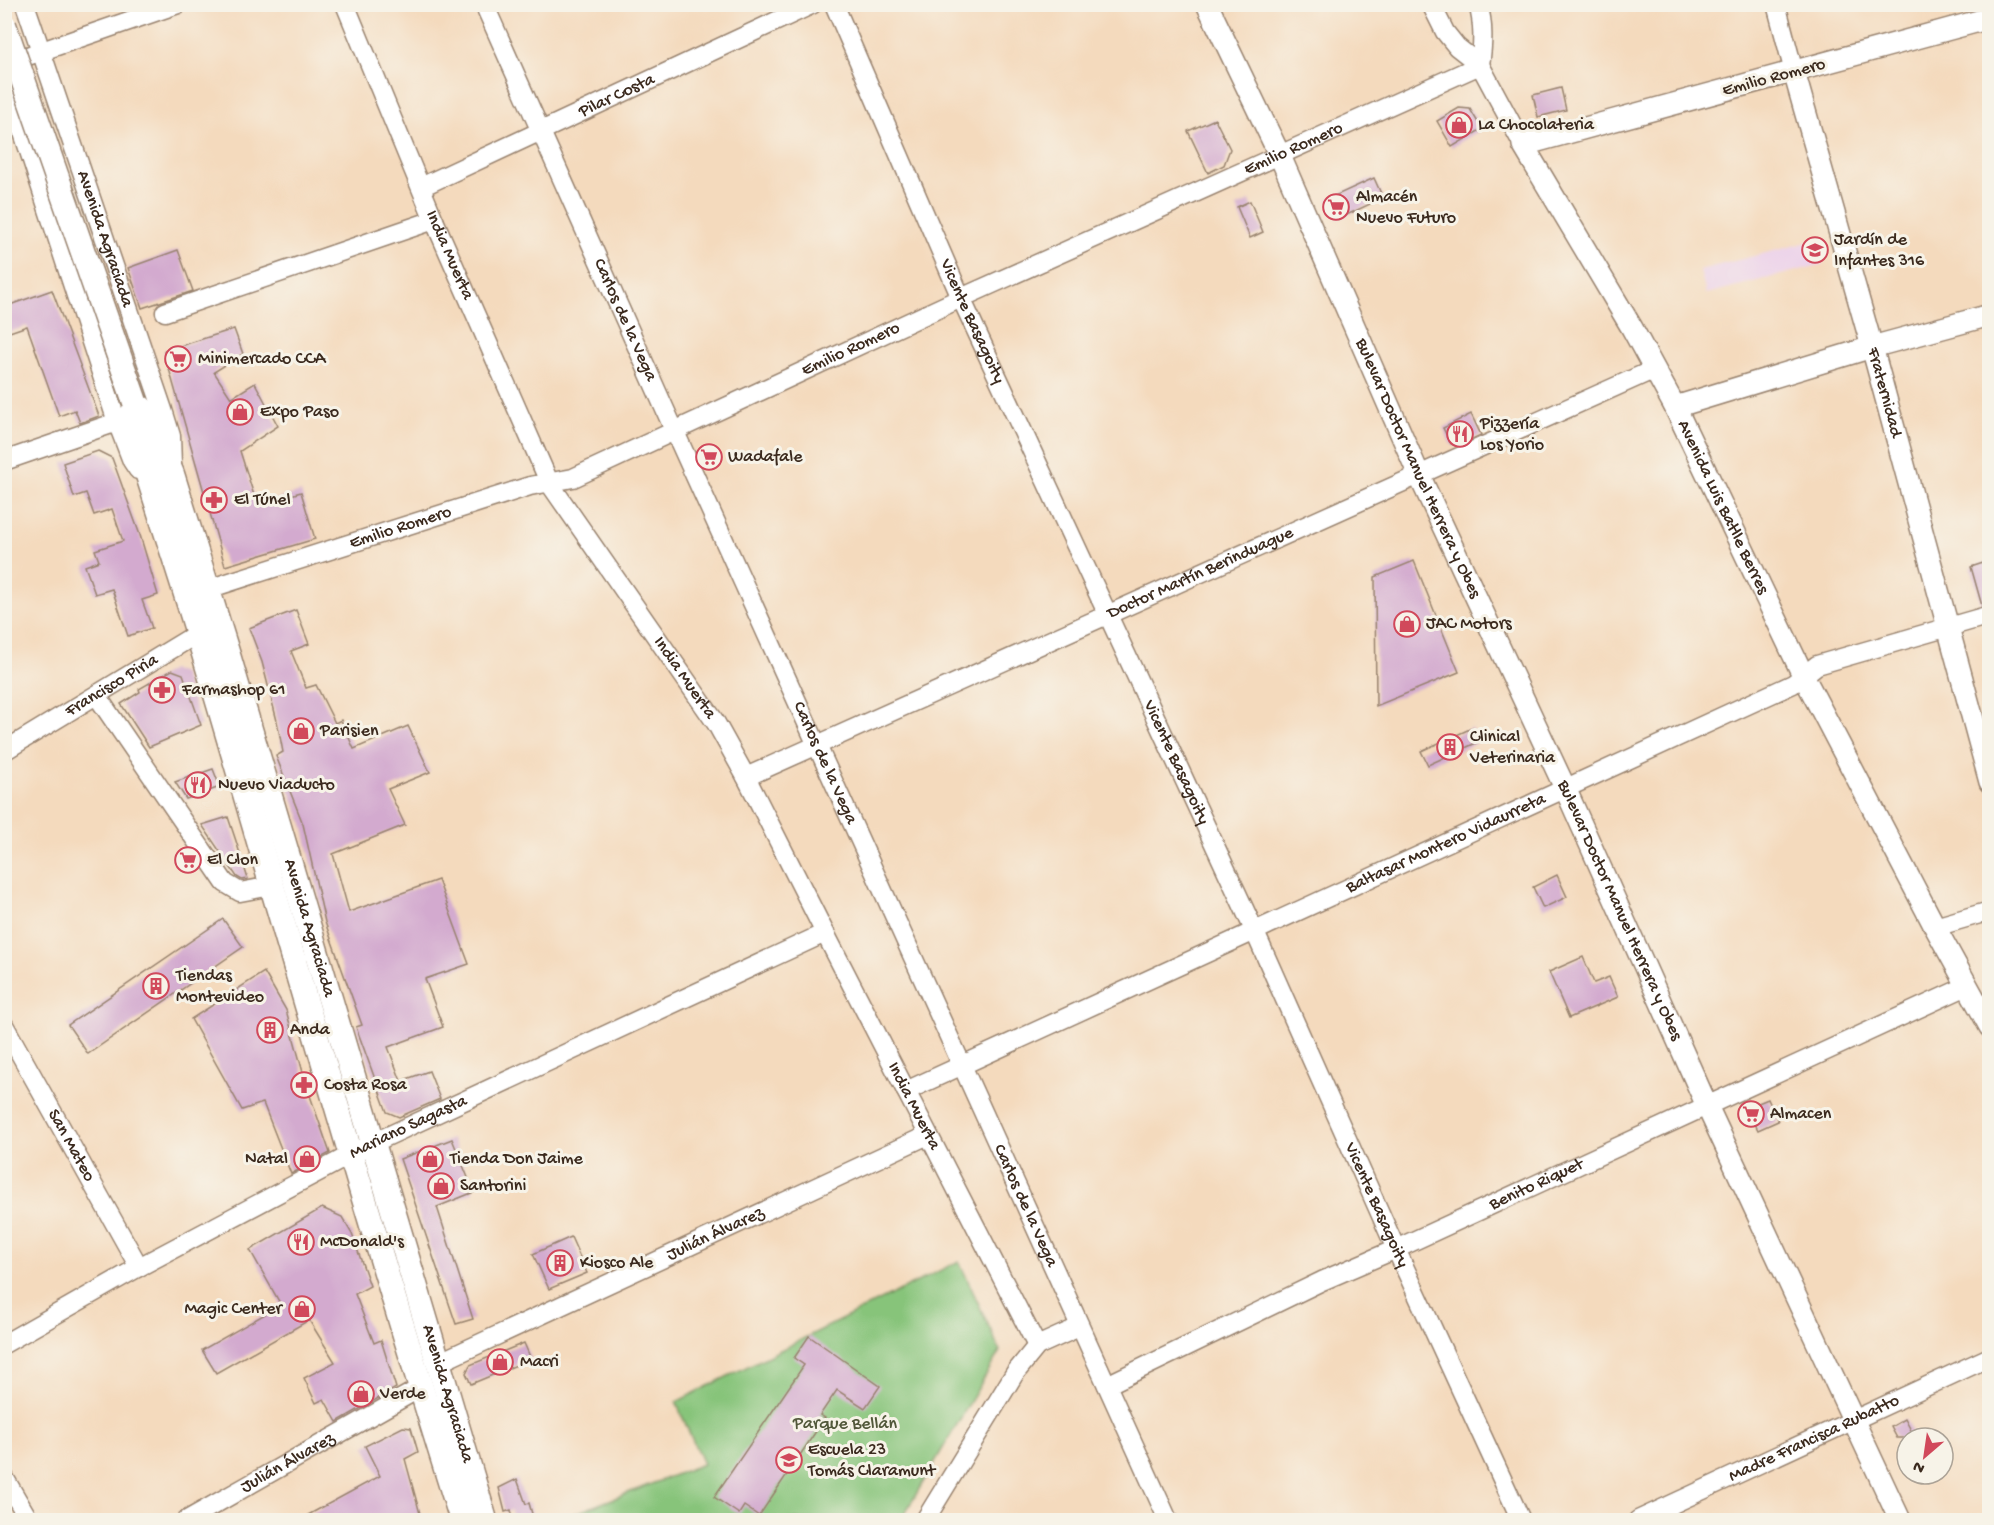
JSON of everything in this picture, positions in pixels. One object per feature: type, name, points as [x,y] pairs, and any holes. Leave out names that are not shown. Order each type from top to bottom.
[{"type":"main road","name":"Avenida Agraciada","points":[[4,25],[135,402],[146,413],[172,474],[485,1521]]},
{"type":"main road","name":"Avenida Agraciada","points":[[135,402],[132,423],[198,635],[420,1388],[462,1521]]},
{"type":"street","name":"Avenida Agraciada","points":[[25,4],[166,419],[171,436],[172,474]]},
{"type":"street","points":[[5,78],[13,61],[178,4]]},
{"type":"street","name":"India Muerta","points":[[345,4],[434,219],[550,484],[716,723],[746,777],[1037,1346]]},
{"type":"street","name":"Carlos de la Vega","points":[[484,4],[960,1065],[1168,1521]]},
{"type":"street","name":"Pilar Costa","points":[[421,187],[813,4]]},
{"type":"street","name":"Vicente Basagoity","points":[[834,4],[961,298],[1254,930],[1396,1249],[1521,1521]]},
{"type":"street","name":"Bulevar Doctor Manuel Herrera y Obes","points":[[1207,4],[1280,156],[1419,475],[1564,788],[1707,1106],[1900,1521]]},
{"type":"street","name":"Avenida Luis Batlle Berres","points":[[1431,4],[1445,32],[1457,47],[1480,65],[1523,145],[1655,369],[1803,675],[1989,1027]]},
{"type":"street","points":[[1478,4],[1482,18],[1483,42],[1480,65]]},
{"type":"street","name":"Fraternidad","points":[[1776,4],[1872,347],[1989,782]]},
{"type":"street","name":"Emilio Romero","points":[[1523,145],[1989,18]]},
{"type":"street","name":"Emilio Romero","points":[[208,589],[530,486],[573,478],[961,298],[1480,65]]},
{"type":"street","name":"Avenida Agraciada","points":[[5,78],[117,422],[132,461],[152,491]]},
{"type":"street","points":[[165,312],[434,219]]},
{"type":"street","points":[[1675,407],[1872,347],[1989,315]]},
{"type":"street","name":"Doctor Martín Berinduague","points":[[746,777],[1655,369]]},
{"type":"street","points":[[4,461],[117,422]]},
{"type":"street","name":"Baltasar Montero Vidaurreta","points":[[906,1090],[1794,684],[1817,665],[1989,615]]},
{"type":"street","name":"Francisco Piria","points":[[4,751],[198,635],[217,620]]},
{"type":"street","points":[[97,696],[225,883],[240,891],[271,886]]},
{"type":"street","points":[[1935,927],[1989,911]]},
{"type":"street","name":"Mariano Sagasta","points":[[4,1344],[139,1267],[373,1143],[825,933]]},
{"type":"street","name":"Benito Riquet","points":[[1107,1385],[1322,1281],[1967,986]]},
{"type":"street","name":"San Mateo","points":[[4,1025],[139,1267]]},
{"type":"street","name":"Julián Álvarez","points":[[438,1363],[928,1135]]},
{"type":"street","points":[[925,1521],[1015,1373],[1037,1346],[1079,1327]]},
{"type":"street","name":"Madre Francisca Rubatto","points":[[1638,1521],[1989,1357]]},
{"type":"street","name":"Julián Álvarez","points":[[187,1521],[420,1388]]},
{"type":"street","points":[[4,1477],[28,1521]]},
{"type":"shaded area","points":[[1816,240],[1823,264],[1706,294],[1700,270]]},
{"type":"green space","name":"Parque Bellán","points":[[959,1261],[1000,1351],[901,1520],[558,1520],[703,1464],[676,1402]]},
{"type":"building","points":[[1561,88],[1566,110],[1538,117],[1533,95]]},
{"type":"building","name":"La Chocolateria","points":[[1459,108],[1470,109],[1482,129],[1452,147],[1437,121]]},
{"type":"building","points":[[1215,119],[1230,149],[1224,165],[1208,173],[1188,131]]},
{"type":"building","points":[[1374,178],[1383,198],[1338,219],[1328,199]]},
{"type":"building","points":[[1250,201],[1263,232],[1250,238],[1237,207]]},
{"type":"building","points":[[178,250],[193,291],[142,308],[128,268]]},
{"type":"building","points":[[52,290],[99,416],[80,423],[75,410],[59,416],[27,326],[4,334],[4,307]]},
{"type":"building","points":[[234,329],[243,354],[214,372],[231,398],[255,383],[278,426],[240,451],[257,505],[301,492],[315,539],[225,566],[164,351]]},
{"type":"building","points":[[1471,414],[1481,435],[1457,446],[1451,444],[1443,428]]},
{"type":"building","points":[[98,451],[112,458],[140,535],[158,595],[142,600],[152,628],[128,636],[112,589],[95,594],[85,566],[99,561],[95,550],[123,541],[112,509],[94,515],[86,493],[74,497],[63,463]]},
{"type":"building","name":"JAC Motors","points":[[1414,561],[1459,672],[1376,706],[1375,577]]},
{"type":"building","points":[[1989,561],[1989,604],[1982,606],[1971,567]]},
{"type":"building","points":[[296,610],[309,644],[291,651],[306,688],[316,685],[335,723],[341,720],[354,749],[408,726],[430,772],[388,789],[405,825],[333,854],[349,912],[438,880],[469,964],[425,979],[443,1027],[388,1047],[401,1081],[429,1071],[440,1099],[399,1117],[387,1112],[356,1027],[362,1025],[325,922],[303,824],[276,756],[283,752],[277,721],[262,662],[249,628]]},
{"type":"building","points":[[172,670],[183,674],[201,725],[149,747],[121,704],[140,692],[139,689]]},
{"type":"building","name":"Clinical Veterinaria","points":[[1472,728],[1478,742],[1428,765],[1421,751]]},
{"type":"building","name":"Nuevo Viaducto","points":[[213,769],[220,787],[186,799],[175,782]]},
{"type":"building","points":[[228,817],[248,879],[242,880],[237,877],[202,825]]},
{"type":"building","points":[[1557,875],[1567,897],[1543,908],[1533,887]]},
{"type":"building","name":"Tiendas Montevideo","points":[[223,919],[243,947],[88,1054],[68,1025]]},
{"type":"building","points":[[1583,957],[1594,983],[1609,977],[1618,997],[1569,1018],[1549,972]]},
{"type":"building","points":[[264,972],[286,1010],[307,1087],[330,1153],[291,1174],[263,1103],[242,1110],[191,1019]]},
{"type":"building","points":[[1768,1099],[1778,1121],[1758,1130],[1749,1112],[1751,1106]]},
{"type":"building","points":[[452,1139],[474,1192],[437,1207],[473,1319],[456,1324],[400,1159]]},
{"type":"building","points":[[322,1208],[342,1217],[352,1234],[370,1286],[355,1294],[374,1343],[381,1340],[396,1388],[337,1422],[324,1399],[316,1403],[304,1378],[335,1362],[309,1320],[216,1373],[202,1350],[281,1305],[250,1250]]},
{"type":"building","name":"Kiosco Ale","points":[[571,1237],[587,1273],[549,1289],[533,1254]]},
{"type":"building","points":[[809,1336],[880,1386],[865,1408],[837,1390],[820,1415],[825,1418],[759,1516],[744,1506],[739,1514],[714,1497],[804,1365],[794,1358]]},
{"type":"building","name":"Macri","points":[[524,1343],[531,1359],[471,1384],[466,1373],[470,1365]]},
{"type":"building","points":[[1905,1419],[1909,1426],[1895,1426],[1895,1434],[1891,1427]]},
{"type":"building","points":[[403,1427],[411,1428],[418,1452],[405,1459],[422,1521],[297,1521],[380,1476],[365,1446]]},
{"type":"building","points":[[517,1479],[526,1504],[529,1503],[534,1521],[514,1521],[511,1510],[505,1512],[499,1488]]},
{"type":"place","name":"La Chocolateria","points":[[1459,125]]},
{"type":"place","name":"Almacén Nuevo Futuro","points":[[1336,207]]},
{"type":"place","name":"Jardín de Infantes 316","points":[[1815,250]]},
{"type":"place","name":"Minimercado CCA","points":[[178,359]]},
{"type":"place","name":"Expo Paso","points":[[240,412]]},
{"type":"place","name":"Pizzería Los Yorio","points":[[1460,434]]},
{"type":"place","name":"Wadafale","points":[[709,457]]},
{"type":"place","name":"El Túnel","points":[[214,500]]},
{"type":"place","name":"JAC Motors","points":[[1407,624]]},
{"type":"place","name":"Farmashop 61","points":[[162,690]]},
{"type":"place","name":"Parisien","points":[[301,731]]},
{"type":"place","name":"Clinical Veterinaria","points":[[1450,747]]},
{"type":"place","name":"Nuevo Viaducto","points":[[198,785]]},
{"type":"place","name":"El Clon","points":[[188,860]]},
{"type":"place","name":"Tiendas Montevideo","points":[[156,986]]},
{"type":"place","name":"Anda","points":[[270,1030]]},
{"type":"place","name":"Costa Rosa","points":[[304,1085]]},
{"type":"place","name":"Almacen","points":[[1751,1114]]},
{"type":"place","name":"Natal","points":[[307,1159]]},
{"type":"place","name":"Tienda Don Jaime","points":[[430,1159]]},
{"type":"place","name":"Santorini","points":[[441,1186]]},
{"type":"place","name":"McDonald's","points":[[301,1242]]},
{"type":"place","name":"Kiosco Ale","points":[[560,1263]]},
{"type":"place","name":"Magic Center","points":[[302,1309]]},
{"type":"place","name":"Macri","points":[[500,1362]]},
{"type":"place","name":"Verde","points":[[361,1394]]},
{"type":"place","name":"Escuela 23 Tomás Claramunt","points":[[789,1460]]}]
